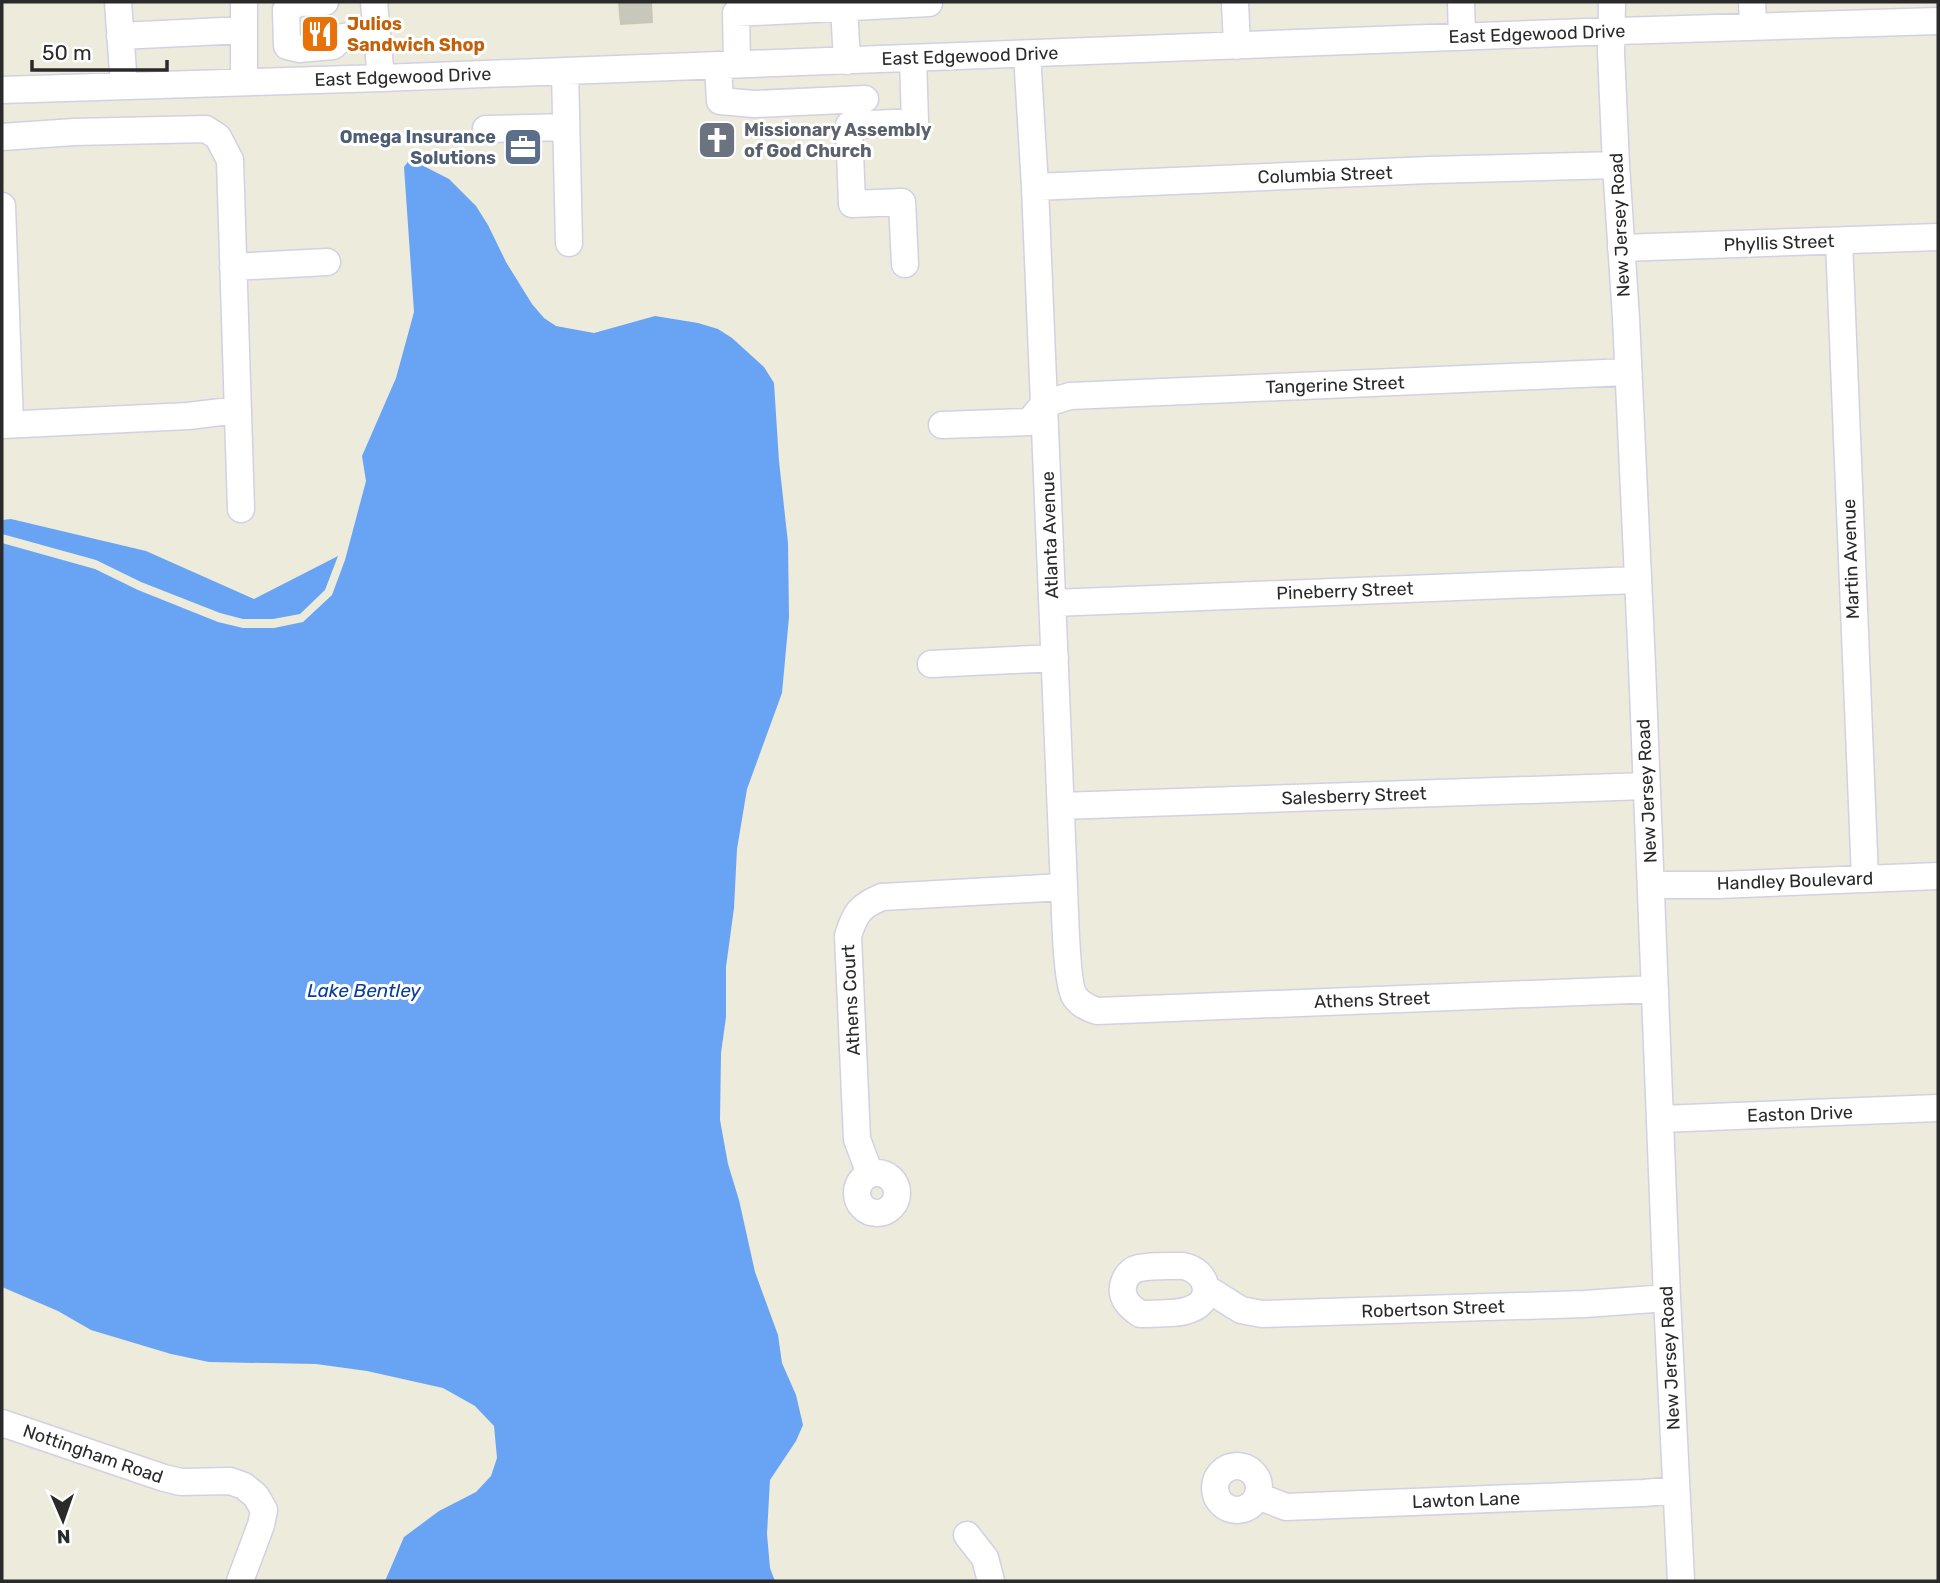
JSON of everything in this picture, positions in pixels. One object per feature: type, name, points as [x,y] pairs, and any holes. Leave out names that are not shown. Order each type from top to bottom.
[{"type":"street","points":[[118,2],[124,86]]},
{"type":"street","points":[[244,2],[244,82]]},
{"type":"street","points":[[286,81],[286,10],[298,3],[325,2]]},
{"type":"street","points":[[340,2],[343,37]]},
{"type":"street","points":[[374,2],[381,78]]},
{"type":"street","points":[[1235,2],[1237,46]]},
{"type":"street","points":[[1461,2],[1462,37]]},
{"type":"street","name":"New Jersey Road","points":[[1612,2],[1611,52],[1642,665],[1681,1581]]},
{"type":"street","points":[[913,58],[915,122],[866,112],[835,100],[754,104],[720,101],[736,13],[929,3]]},
{"type":"street","points":[[844,7],[848,61],[866,112]]},
{"type":"street","name":"East Edgewood Drive","points":[[2,90],[1612,31],[1752,14],[1938,21]]},
{"type":"street","points":[[120,36],[244,30]]},
{"type":"street","points":[[287,46],[299,49],[333,46],[343,37],[376,34]]},
{"type":"street","name":"Atlanta Avenue","points":[[1027,54],[1069,976],[1073,994],[1088,1008]]},
{"type":"street","points":[[835,100],[848,61]]},
{"type":"street","points":[[767,63],[769,103]]},
{"type":"street","points":[[565,71],[569,243]]},
{"type":"street","points":[[866,112],[849,125],[852,204],[902,202],[905,264]]},
{"type":"street","points":[[486,129],[566,127]]},
{"type":"street","points":[[2,137],[74,132],[206,129],[218,137],[230,160],[241,509]]},
{"type":"street","name":"Columbia Street","points":[[1035,187],[1616,165]]},
{"type":"street","points":[[2,206],[6,425],[238,410]]},
{"type":"street","name":"Phyllis Street","points":[[1621,248],[1938,237]]},
{"type":"street","name":"Martin Avenue","points":[[1839,241],[1865,878]]},
{"type":"street","points":[[233,267],[327,262]]},
{"type":"street","name":"Tangerine Street","points":[[1044,404],[1070,396],[1627,372]]},
{"type":"street","points":[[942,425],[1030,422],[1044,404]]},
{"type":"street","name":"Pineberry Street","points":[[1053,603],[1636,580]]},
{"type":"street","points":[[931,664],[1055,658]]},
{"type":"street","name":"Salesberry Street","points":[[1061,806],[1646,786]]},
{"type":"street","name":"Handley Boulevard","points":[[1652,885],[1731,885],[1938,876]]},
{"type":"street","name":"Athens Court","points":[[870,1174],[857,1139],[848,936],[853,918],[866,903],[882,897],[1064,887]]},
{"type":"street","name":"Athens Street","points":[[1088,1008],[1097,1011],[1655,989]]},
{"type":"street","name":"Easton Drive","points":[[1661,1119],[1938,1108]]},
{"type":"street","name":"Robertson Street","points":[[1206,1288],[1241,1310],[1262,1314],[1585,1304],[1667,1298]]},
{"type":"street","name":"Nottingham Road","points":[[2,1423],[164,1478],[181,1482],[230,1481],[244,1486],[256,1496],[264,1510],[240,1581]]},
{"type":"street","name":"Lawton Lane","points":[[1258,1496],[1286,1507],[1676,1490]]},
{"type":"street","points":[[967,1535],[985,1558],[991,1581]]},
{"type":"water","name":"Lake Bentley","points":[[410,159],[449,179],[476,206],[532,304],[544,318],[556,326],[594,333],[655,316],[698,323],[718,329],[732,338],[764,367],[774,383],[788,543],[789,617],[782,693],[747,789],[737,849],[734,908],[726,967],[720,1120],[755,1272],[778,1335],[782,1363],[796,1395],[803,1425],[796,1441],[770,1480],[767,1534],[770,1568],[775,1581],[385,1581],[404,1537],[439,1511],[476,1492],[491,1476],[497,1458],[494,1426],[475,1406],[443,1388],[367,1371],[316,1364],[209,1362],[171,1354],[91,1330],[58,1311],[2,1287],[2,543],[95,569],[138,590],[218,622],[243,628],[274,628],[303,622],[332,595],[345,560],[366,481],[362,456],[396,378],[414,312],[404,167]]},
{"type":"water","points":[[11,519],[146,551],[254,599],[338,556],[325,590],[300,614],[273,619],[243,619],[220,613],[141,582],[96,560],[2,534],[2,520]]},
{"type":"building","points":[[619,2],[651,2],[652,22],[621,24]]},
{"type":"place","name":"Julios Sandwich Shop","points":[[320,34]]},
{"type":"place","name":"Missionary Assembly of God Church","points":[[717,140]]},
{"type":"place","name":"Omega Insurance Solutions","points":[[523,147]]}]
